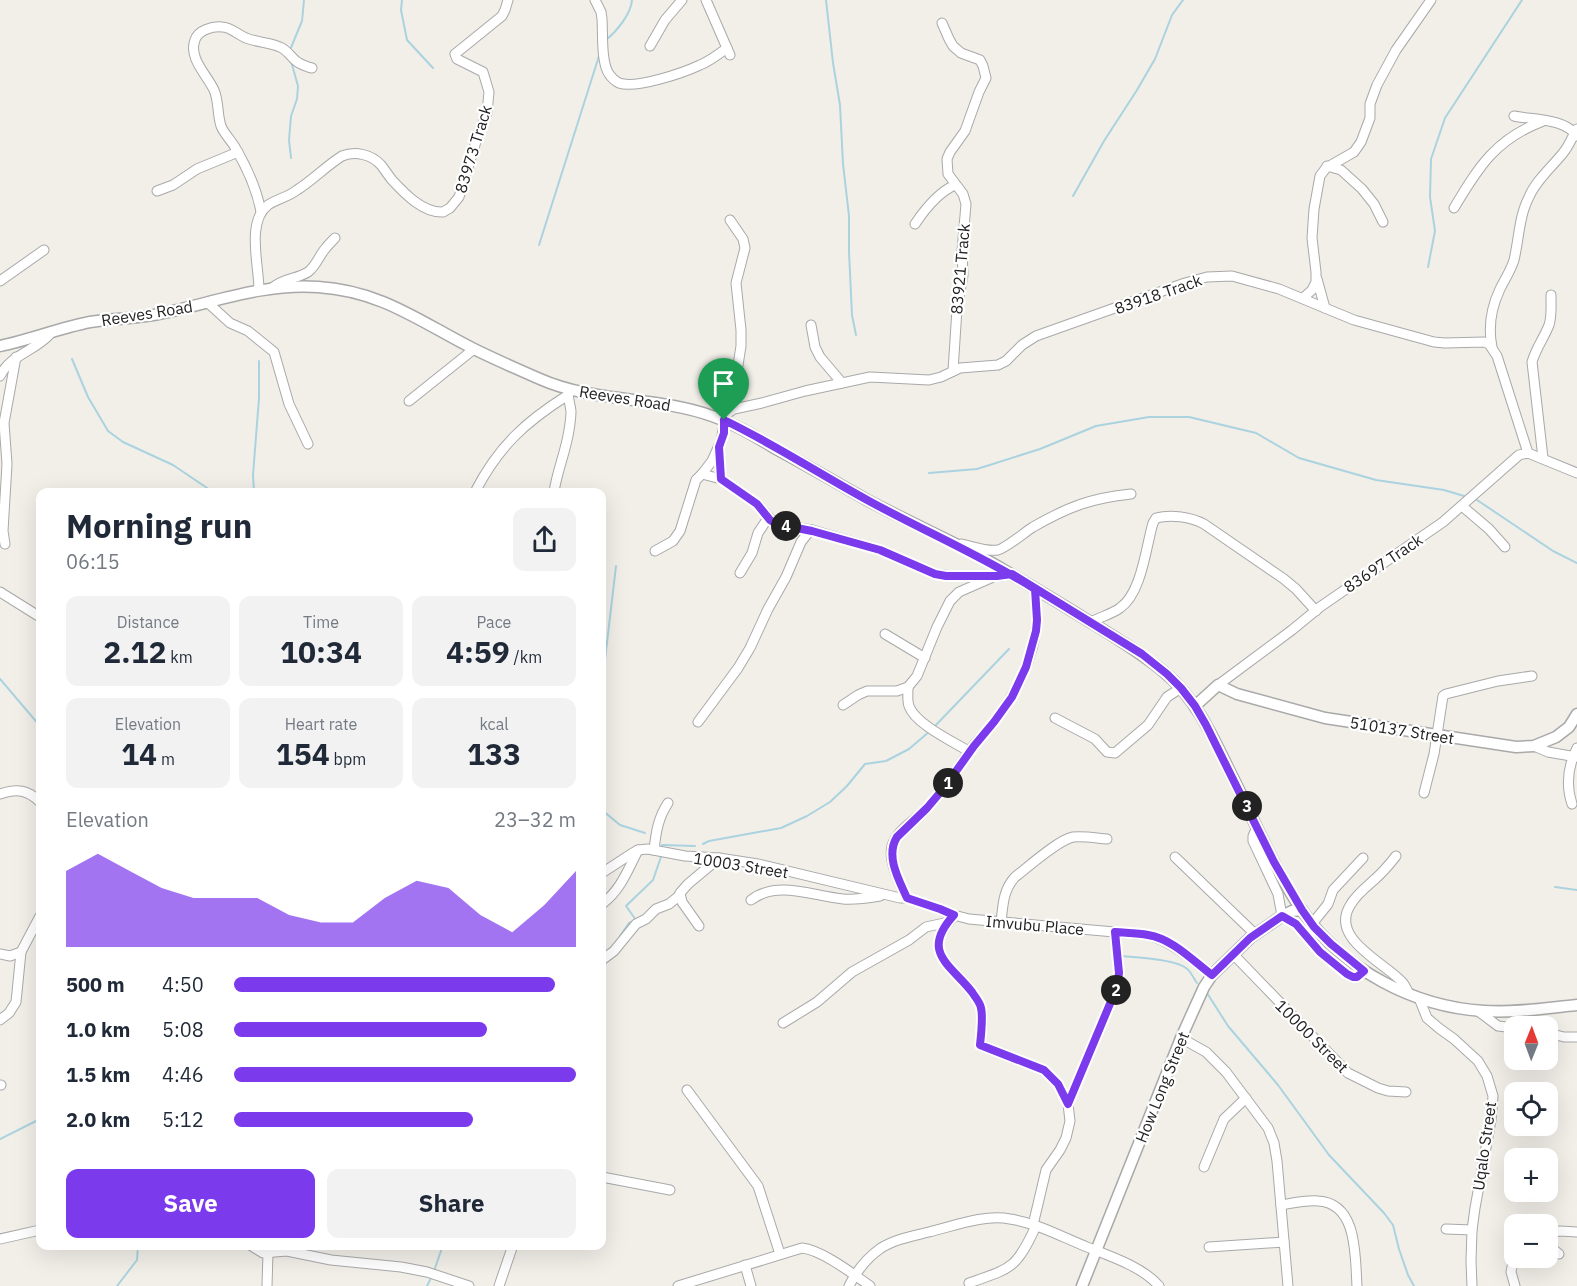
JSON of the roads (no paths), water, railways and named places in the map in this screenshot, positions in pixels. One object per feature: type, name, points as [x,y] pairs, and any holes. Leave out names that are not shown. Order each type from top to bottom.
[{"type":"street","name":"83973 Track","points":[[261,212],[273,202],[297,191],[335,160],[346,154],[357,153],[378,162],[391,179],[422,206],[438,212],[450,208],[462,189],[487,113],[489,96],[483,72],[457,59],[455,54],[502,16],[508,0]]},
{"type":"street","points":[[596,0],[601,12],[606,69],[619,83],[632,84],[643,83],[702,65],[728,51],[706,0]]},
{"type":"street","points":[[650,46],[665,20],[682,0]]},
{"type":"street","points":[[1325,308],[1312,246],[1318,182],[1327,166],[1349,156],[1361,142],[1370,118],[1370,104],[1385,68],[1431,0]]},
{"type":"street","name":"83921 Track","points":[[942,23],[953,46],[980,60],[986,78],[965,131],[947,159],[948,174],[963,194],[966,204],[962,251],[963,275],[957,309],[953,371]]},
{"type":"street","points":[[259,290],[255,234],[261,212],[255,189],[238,152],[222,128],[214,90],[195,56],[195,39],[212,28],[227,28],[246,38],[280,47],[300,64],[312,68]]},
{"type":"street","points":[[1514,116],[1565,126],[1576,133],[1527,198],[1514,258],[1492,312],[1490,326],[1492,347],[1497,356],[1528,453],[1577,473]]},
{"type":"street","points":[[1454,208],[1474,173],[1493,153],[1509,138],[1543,121]]},
{"type":"street","points":[[157,191],[172,185],[197,169],[238,152]]},
{"type":"street","points":[[1327,166],[1341,170],[1362,189],[1374,204],[1383,222]]},
{"type":"street","points":[[915,224],[931,204],[955,185]]},
{"type":"street","points":[[655,551],[677,537],[696,480],[710,465],[719,447],[724,433],[724,420],[731,410],[741,346],[736,284],[745,248],[743,239],[730,220]]},
{"type":"street","points":[[273,288],[279,282],[299,276],[314,267],[324,250],[335,238]]},
{"type":"street","points":[[0,281],[44,250]]},
{"type":"street","name":"83918 Track","points":[[731,410],[805,391],[875,377],[929,380],[965,367],[998,364],[1006,361],[1022,345],[1036,336],[1207,277],[1232,276],[1279,289],[1361,322],[1434,342],[1445,344],[1484,342],[1492,347]]},
{"type":"street","points":[[1303,298],[1314,288],[1317,277]]},
{"type":"street","name":"Reeves Road","points":[[0,346],[87,323],[153,315],[259,290],[313,286],[370,297],[401,309],[474,349],[568,392],[682,408],[724,420],[871,502],[1012,574],[1142,654],[1167,674],[1195,706],[1283,879],[1302,910],[1337,950],[1364,971],[1414,996],[1478,1011],[1506,1012],[1577,1005]]},
{"type":"street","points":[[1543,458],[1532,362],[1549,327],[1551,295]]},
{"type":"street","points":[[207,302],[230,323],[256,336],[274,352],[289,404],[308,444]]},
{"type":"street","points":[[811,325],[814,347],[842,383]]},
{"type":"street","points":[[0,376],[16,357],[43,342],[50,334]]},
{"type":"street","points":[[409,402],[474,349]]},
{"type":"street","points":[[4,544],[7,464],[4,423],[16,357]]},
{"type":"street","points":[[478,488],[494,460],[514,435],[568,392],[571,409],[569,432],[555,488]]},
{"type":"street","points":[[719,447],[721,479]]},
{"type":"street","name":"83697 Track","points":[[1195,706],[1316,611],[1443,522],[1516,458],[1528,453]]},
{"type":"street","points":[[702,474],[721,479],[757,504],[768,518],[780,525],[812,531],[880,550],[935,574],[946,576],[1012,574]]},
{"type":"street","points":[[952,543],[999,550],[1032,528],[1076,505],[1099,498],[1131,494]]},
{"type":"street","points":[[1462,506],[1489,529],[1505,547]]},
{"type":"street","points":[[1091,622],[1121,608],[1129,599],[1141,573],[1153,523],[1156,518],[1161,517],[1182,518],[1204,524],[1284,579],[1316,611]]},
{"type":"street","points":[[740,573],[753,554],[758,533],[768,518]]},
{"type":"street","points":[[698,722],[744,658],[786,577],[801,542],[812,531]]},
{"type":"street","points":[[843,705],[867,691],[897,691],[908,687],[917,676],[944,610],[954,595],[983,580],[997,576]]},
{"type":"street","points":[[907,898],[892,861],[891,853],[894,842],[944,788],[1012,697],[1026,667],[1036,631],[1035,589]]},
{"type":"street","points":[[0,592],[36,614]]},
{"type":"street","points":[[885,634],[925,658]]},
{"type":"street","points":[[1424,793],[1443,696],[1498,681],[1532,676]]},
{"type":"street","name":"510137 Street","points":[[1218,686],[1237,694],[1312,715],[1510,746],[1534,746],[1548,742],[1561,734],[1576,718]]},
{"type":"street","points":[[908,687],[908,704],[913,713],[931,730],[970,752]]},
{"type":"street","points":[[1055,717],[1095,740],[1112,754],[1118,752],[1148,725],[1167,697],[1181,688]]},
{"type":"street","points":[[1534,746],[1548,752],[1576,754],[1568,784],[1572,804]]},
{"type":"street","points":[[0,794],[8,791],[25,792],[36,798]]},
{"type":"street","points":[[654,850],[657,825],[668,803]]},
{"type":"street","points":[[1257,827],[1253,841],[1278,894],[1282,916],[1296,924],[1320,952],[1347,974],[1357,977],[1364,971]]},
{"type":"street","points":[[1001,922],[1004,894],[1015,877],[1063,841],[1073,837],[1107,839]]},
{"type":"street","points":[[606,870],[638,850]]},
{"type":"street","points":[[606,900],[622,882],[638,850]]},
{"type":"street","name":"10003 Street","points":[[638,850],[719,858],[767,866],[907,898],[920,903]]},
{"type":"street","name":"Uqalo Street","points":[[1396,856],[1384,871],[1351,902],[1345,922],[1352,938],[1364,951],[1401,981],[1414,996],[1427,1018],[1455,1039],[1478,1061],[1487,1076],[1493,1096],[1472,1230],[1472,1286]]},
{"type":"street","points":[[1175,857],[1255,934]]},
{"type":"street","points":[[606,957],[614,951],[636,924],[646,919],[656,909],[680,896],[688,884],[719,858]]},
{"type":"street","points":[[1312,924],[1329,904],[1333,890],[1358,866],[1363,858]]},
{"type":"street","points":[[751,900],[763,892],[779,890],[845,899],[888,895]]},
{"type":"street","points":[[680,896],[699,926]]},
{"type":"street","name":"Imvubu Place","points":[[920,903],[940,909],[951,918],[1148,935],[1171,944],[1212,975]]},
{"type":"street","name":"How Long Street","points":[[1082,1286],[1201,992],[1212,975],[1255,934],[1282,916],[1302,910]]},
{"type":"street","points":[[783,1023],[817,1002],[852,972],[900,945],[926,927],[951,918]]},
{"type":"street","points":[[951,918],[941,933],[940,953],[943,961],[968,987],[981,1006],[980,1045],[1044,1070],[1058,1084],[1068,1104],[1070,1120],[1066,1138],[1046,1170],[1035,1226],[1025,1251],[1012,1266],[1004,1271],[969,1283]]},
{"type":"street","points":[[0,1020],[9,1013],[16,1002],[21,952],[36,923]]},
{"type":"street","points":[[1068,1104],[1117,987],[1119,973],[1115,932]]},
{"type":"street","points":[[0,954],[10,956],[21,952]]},
{"type":"street","name":"10000 Street","points":[[1233,954],[1348,1073],[1378,1088],[1406,1092]]},
{"type":"street","points":[[1478,1011],[1498,1026],[1504,1027]]},
{"type":"street","points":[[1558,1035],[1577,1037]]},
{"type":"street","points":[[1181,1038],[1213,1058],[1246,1098],[1273,1138],[1288,1286]]},
{"type":"street","points":[[687,1090],[758,1185],[780,1254]]},
{"type":"street","points":[[1204,1167],[1224,1119],[1246,1098]]},
{"type":"street","points":[[606,1178],[670,1190]]},
{"type":"street","points":[[1281,1205],[1319,1201],[1332,1205],[1343,1213],[1351,1230],[1357,1286]]},
{"type":"street","points":[[849,1286],[879,1249],[895,1241],[987,1218],[1009,1218],[1097,1251],[1141,1271],[1159,1286]]},
{"type":"street","points":[[1446,1229],[1472,1230]]},
{"type":"street","points":[[0,1239],[36,1231]]},
{"type":"street","points":[[1558,1231],[1577,1232]]},
{"type":"street","points":[[1209,1247],[1284,1242]]},
{"type":"street","points":[[678,1286],[802,1248],[812,1250],[870,1286]]},
{"type":"street","points":[[257,1250],[263,1253],[287,1251],[331,1260],[401,1267],[427,1272],[469,1286]]},
{"type":"street","points":[[499,1286],[511,1250]]},
{"type":"street","points":[[267,1286],[268,1253]]},
{"type":"street","points":[[745,1266],[751,1286]]},
{"type":"street","points":[[1512,1268],[1515,1286]]},
{"type":"waterway","points":[[290,50],[302,21],[304,0]]},
{"type":"waterway","points":[[402,0],[401,10],[407,40],[433,68]]},
{"type":"waterway","points":[[606,40],[623,22],[632,0]]},
{"type":"waterway","points":[[826,0],[840,105],[849,216],[852,315],[856,335]]},
{"type":"waterway","points":[[1073,196],[1155,59],[1172,15],[1183,0]]},
{"type":"waterway","points":[[1428,267],[1435,231],[1430,197],[1431,159],[1445,118],[1522,0]]},
{"type":"waterway","points":[[539,245],[599,56]]},
{"type":"waterway","points":[[291,61],[298,86],[297,99],[291,116],[289,140],[291,158]]},
{"type":"waterway","points":[[72,359],[88,397],[108,431],[123,442],[173,465],[207,488]]},
{"type":"waterway","points":[[254,488],[259,361]]},
{"type":"waterway","points":[[929,473],[977,469],[1040,449],[1096,426],[1149,417],[1189,417],[1256,433],[1299,458],[1376,480],[1444,490],[1464,496]]},
{"type":"waterway","points":[[1477,500],[1553,551],[1577,563]]},
{"type":"waterway","points":[[606,651],[616,566]]},
{"type":"waterway","points":[[934,727],[1009,649]]},
{"type":"waterway","points":[[0,679],[36,721]]},
{"type":"waterway","points":[[703,844],[781,828],[807,816],[830,802],[865,764],[886,761],[909,749],[930,731]]},
{"type":"waterway","points":[[606,813],[620,825],[645,833]]},
{"type":"waterway","points":[[662,845],[695,846]]},
{"type":"waterway","points":[[620,936],[629,923],[636,920],[626,906],[653,880],[662,854]]},
{"type":"waterway","points":[[1555,887],[1577,890]]},
{"type":"waterway","points":[[1121,956],[1173,962],[1186,968],[1197,983]]},
{"type":"waterway","points":[[1207,993],[1228,1026],[1278,1085],[1329,1155],[1393,1225],[1399,1249],[1414,1286]]},
{"type":"waterway","points":[[0,1139],[36,1121]]},
{"type":"waterway","points":[[117,1286],[137,1260],[138,1250]]},
{"type":"waterway","points":[[434,1271],[441,1250]]},
{"type":"waterway","points":[[427,1286],[432,1276]]}]
